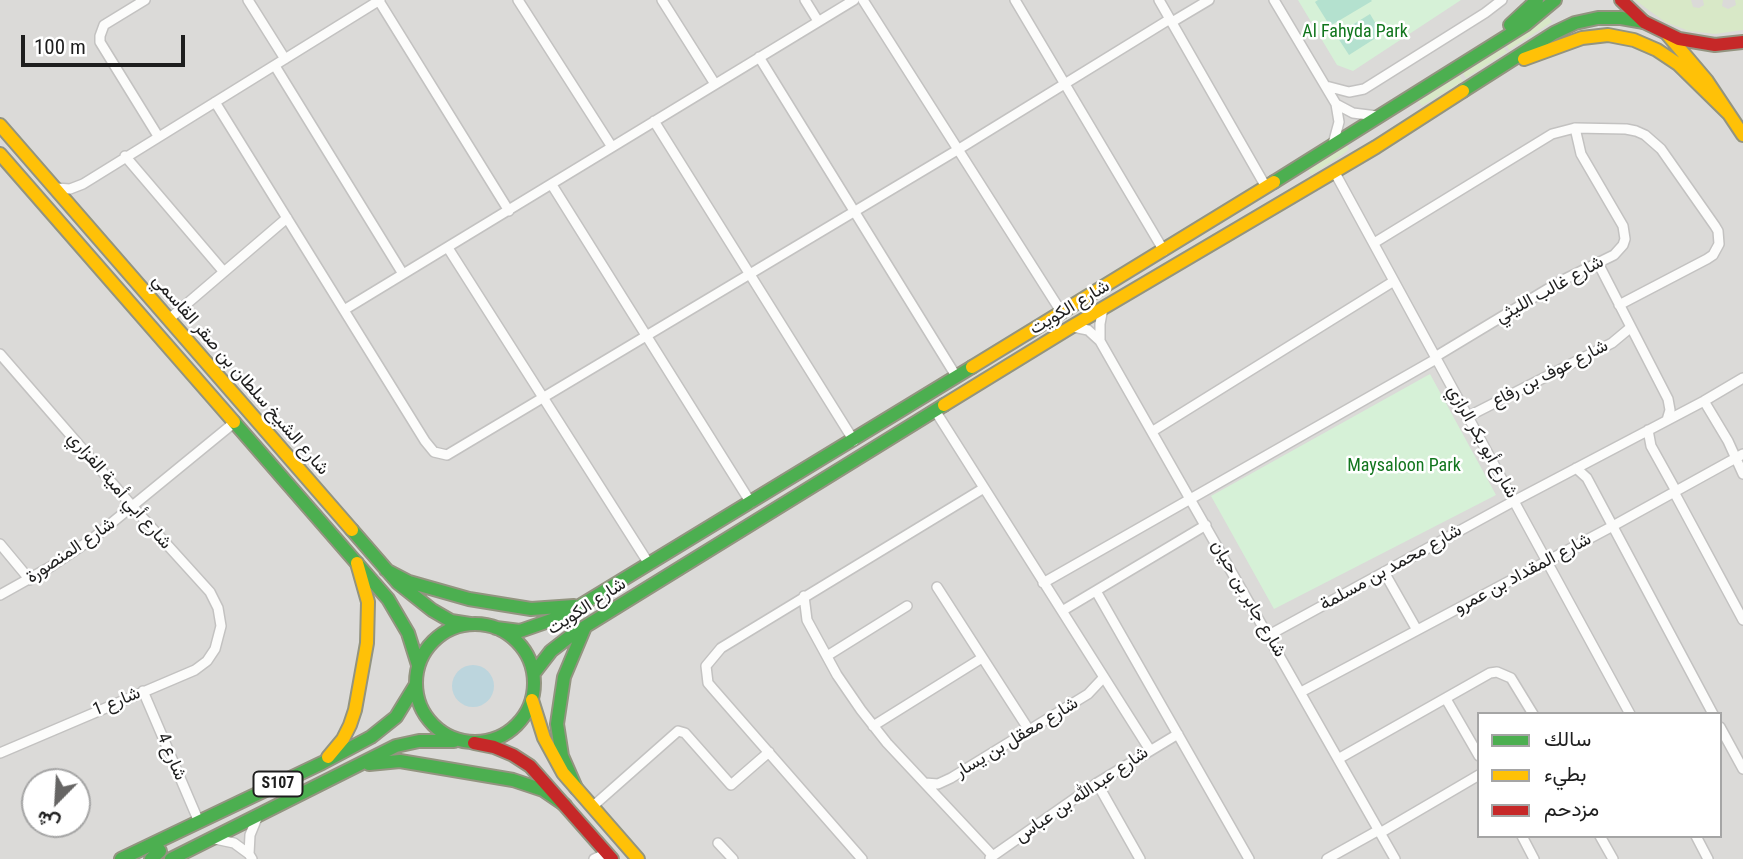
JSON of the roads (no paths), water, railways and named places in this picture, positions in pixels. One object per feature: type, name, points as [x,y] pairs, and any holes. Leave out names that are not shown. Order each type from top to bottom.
[{"type":"main road","points":[[1495,44],[1508,26],[1538,0]]},
{"type":"main road","name":"شارع الكويت","points":[[496,628],[520,631],[563,616],[583,605],[1381,116],[1539,15],[1555,0]]},
{"type":"main road","points":[[1621,0],[1644,22],[1668,35],[1703,44],[1743,42]]},
{"type":"main road","name":"شارع الكويت","points":[[534,673],[551,651],[585,627],[1071,327],[1376,147],[1554,33],[1575,23],[1609,18],[1644,22]]},
{"type":"main road","points":[[1668,35],[1707,81],[1743,135]]},
{"type":"main road","points":[[1509,62],[1534,56],[1582,38],[1608,36],[1634,40],[1657,50],[1678,64],[1729,114]]},
{"type":"main road","points":[[1376,147],[1384,133],[1404,116],[1405,109],[1401,103]]},
{"type":"main road","name":"شارع الشيخ سلطان بن صقر القاسمي","points":[[0,125],[386,570],[414,598],[432,610],[451,621],[470,624]]},
{"type":"main road","name":"شارع الشيخ سلطان بن صقر القاسمي","points":[[0,154],[388,599],[408,633],[418,666]]},
{"type":"main road","points":[[990,377],[983,375],[983,370],[1007,353],[1015,341]]},
{"type":"main road","points":[[322,763],[343,739],[350,725],[367,643],[368,602],[357,563]]},
{"type":"main road","points":[[386,570],[409,582],[469,600],[531,609],[583,605]]},
{"type":"main road","points":[[609,856],[530,766],[494,747],[469,742],[442,732],[425,716],[418,702],[415,686],[418,666],[426,650],[438,637],[453,628],[470,624],[496,628],[514,638],[527,654],[534,673],[532,700],[548,747],[563,773],[638,859]]},
{"type":"main road","points":[[576,788],[562,756],[557,724],[564,677],[585,627]]},
{"type":"main road","name":"S107","points":[[121,859],[150,853],[199,822],[322,763],[387,726],[404,708],[415,686]]},
{"type":"main road","points":[[469,742],[494,740],[511,731],[524,717],[532,700]]},
{"type":"main road","name":"S107","points":[[172,859],[386,751],[407,743],[431,740],[469,742]]},
{"type":"main road","points":[[355,768],[400,761],[513,780],[543,790],[565,805]]},
{"type":"street","points":[[145,0],[104,25],[100,42],[158,136]]},
{"type":"street","points":[[248,0],[285,59]]},
{"type":"street","points":[[518,0],[612,147]]},
{"type":"street","points":[[662,0],[715,84]]},
{"type":"street","points":[[805,0],[818,21]]},
{"type":"street","points":[[344,310],[854,0]]},
{"type":"street","points":[[863,0],[1062,313]]},
{"type":"street","points":[[1015,0],[1164,251]]},
{"type":"street","points":[[1159,0],[1266,187]]},
{"type":"street","points":[[215,102],[425,441],[434,452],[447,455],[1171,20],[1209,0]]},
{"type":"street","points":[[1274,0],[1336,104],[1338,131],[1331,146]]},
{"type":"street","points":[[1326,86],[1341,92],[1364,89],[1502,0]]},
{"type":"street","points":[[56,188],[70,189],[83,184],[379,1],[509,211]]},
{"type":"street","points":[[759,57],[956,376]]},
{"type":"street","points":[[275,66],[403,274]]},
{"type":"street","points":[[1336,104],[1362,116],[1381,116]]},
{"type":"street","points":[[654,121],[853,441]]},
{"type":"street","points":[[1374,243],[1552,134],[1575,128],[1626,129],[1654,141],[1718,231],[1719,244],[1713,255],[1619,305]]},
{"type":"street","name":"شارع غالب الليثي","points":[[1043,583],[1435,358],[1560,282],[1619,251],[1625,239],[1625,232],[1581,154],[1575,128]]},
{"type":"street","points":[[125,156],[224,272]]},
{"type":"street","name":"شارع أبو بكر الرازي","points":[[1334,171],[1629,712]]},
{"type":"street","points":[[71,208],[75,195],[83,184]]},
{"type":"street","points":[[552,185],[751,503]]},
{"type":"street","points":[[169,319],[287,218]]},
{"type":"street","points":[[448,248],[649,564]]},
{"type":"street","points":[[1598,263],[1668,399],[1670,410],[1667,420]]},
{"type":"street","points":[[1153,431],[1394,281]]},
{"type":"street","points":[[1100,341],[1103,308]]},
{"type":"street","points":[[1071,327],[1088,330],[1100,341]]},
{"type":"street","name":"شارع عوف بن رفاع","points":[[1467,417],[1612,343],[1630,328]]},
{"type":"street","name":"شارع جابر بن حيان","points":[[1100,341],[1395,859]]},
{"type":"street","name":"شارع أبي أمية الفزاري","points":[[1,358],[210,592],[218,608],[219,635]]},
{"type":"street","name":"شارع محمد بن مسلمة","points":[[1269,635],[1743,378]]},
{"type":"street","points":[[1704,401],[1739,456],[1743,474]]},
{"type":"street","points":[[936,412],[1150,750]]},
{"type":"street","name":"شارع المنصورة","points":[[0,596],[72,554],[235,422]]},
{"type":"street","points":[[1648,430],[1651,446],[1743,620]]},
{"type":"street","name":"شارع المقداد بن عمرو","points":[[1301,692],[1612,527],[1739,456]]},
{"type":"street","points":[[1576,467],[1587,478],[1712,712]]},
{"type":"street","points":[[862,859],[708,683],[706,666],[721,648],[984,488]]},
{"type":"street","points":[[1062,611],[1206,525]]},
{"type":"street","points":[[0,544],[30,580]]},
{"type":"street","points":[[1384,572],[1417,630]]},
{"type":"street","points":[[937,587],[1029,730]]},
{"type":"street","points":[[1096,591],[1249,859]]},
{"type":"street","points":[[804,596],[807,620],[848,693],[873,726],[991,858]]},
{"type":"street","points":[[827,656],[907,606]]},
{"type":"street","name":"شارع 1","points":[[0,752],[188,674],[201,666],[215,649],[219,635]]},
{"type":"street","points":[[873,726],[982,657]]},
{"type":"street","points":[[1338,759],[1446,699],[1483,675],[1497,672],[1511,678],[1532,712]]},
{"type":"street","name":"شارع معقل بن يسار","points":[[924,783],[945,782],[1088,694],[1104,677]]},
{"type":"street","name":"شارع 4","points":[[143,691],[199,822]]},
{"type":"street","points":[[1446,699],[1477,753]]},
{"type":"street","points":[[592,807],[678,731],[685,733],[731,785],[769,752]]},
{"type":"street","points":[[1722,731],[1743,769]]},
{"type":"street","name":"شارع عبدالله بن عباس","points":[[991,858],[1097,783],[1178,734]]},
{"type":"street","points":[[1327,859],[1477,776]]},
{"type":"street","points":[[1097,783],[1140,859]]},
{"type":"street","points":[[251,856],[250,835],[257,818]]},
{"type":"street","points":[[1523,838],[1534,859]]},
{"type":"street","points":[[1601,838],[1613,859]]},
{"type":"street","points":[[1697,838],[1708,859]]},
{"type":"street","points":[[215,839],[233,843],[251,856]]},
{"type":"street","points":[[719,843],[733,859]]},
{"type":"street","points":[[594,859],[609,856]]},
{"type":"water","points":[[473,665],[488,671],[494,686],[488,701],[473,707],[458,701],[452,686],[458,671]]},
{"type":"park label","name":"Al Fahyda Park","points":[[1355,32]]},
{"type":"park label","name":"Maysaloon Park","points":[[1404,466]]}]
